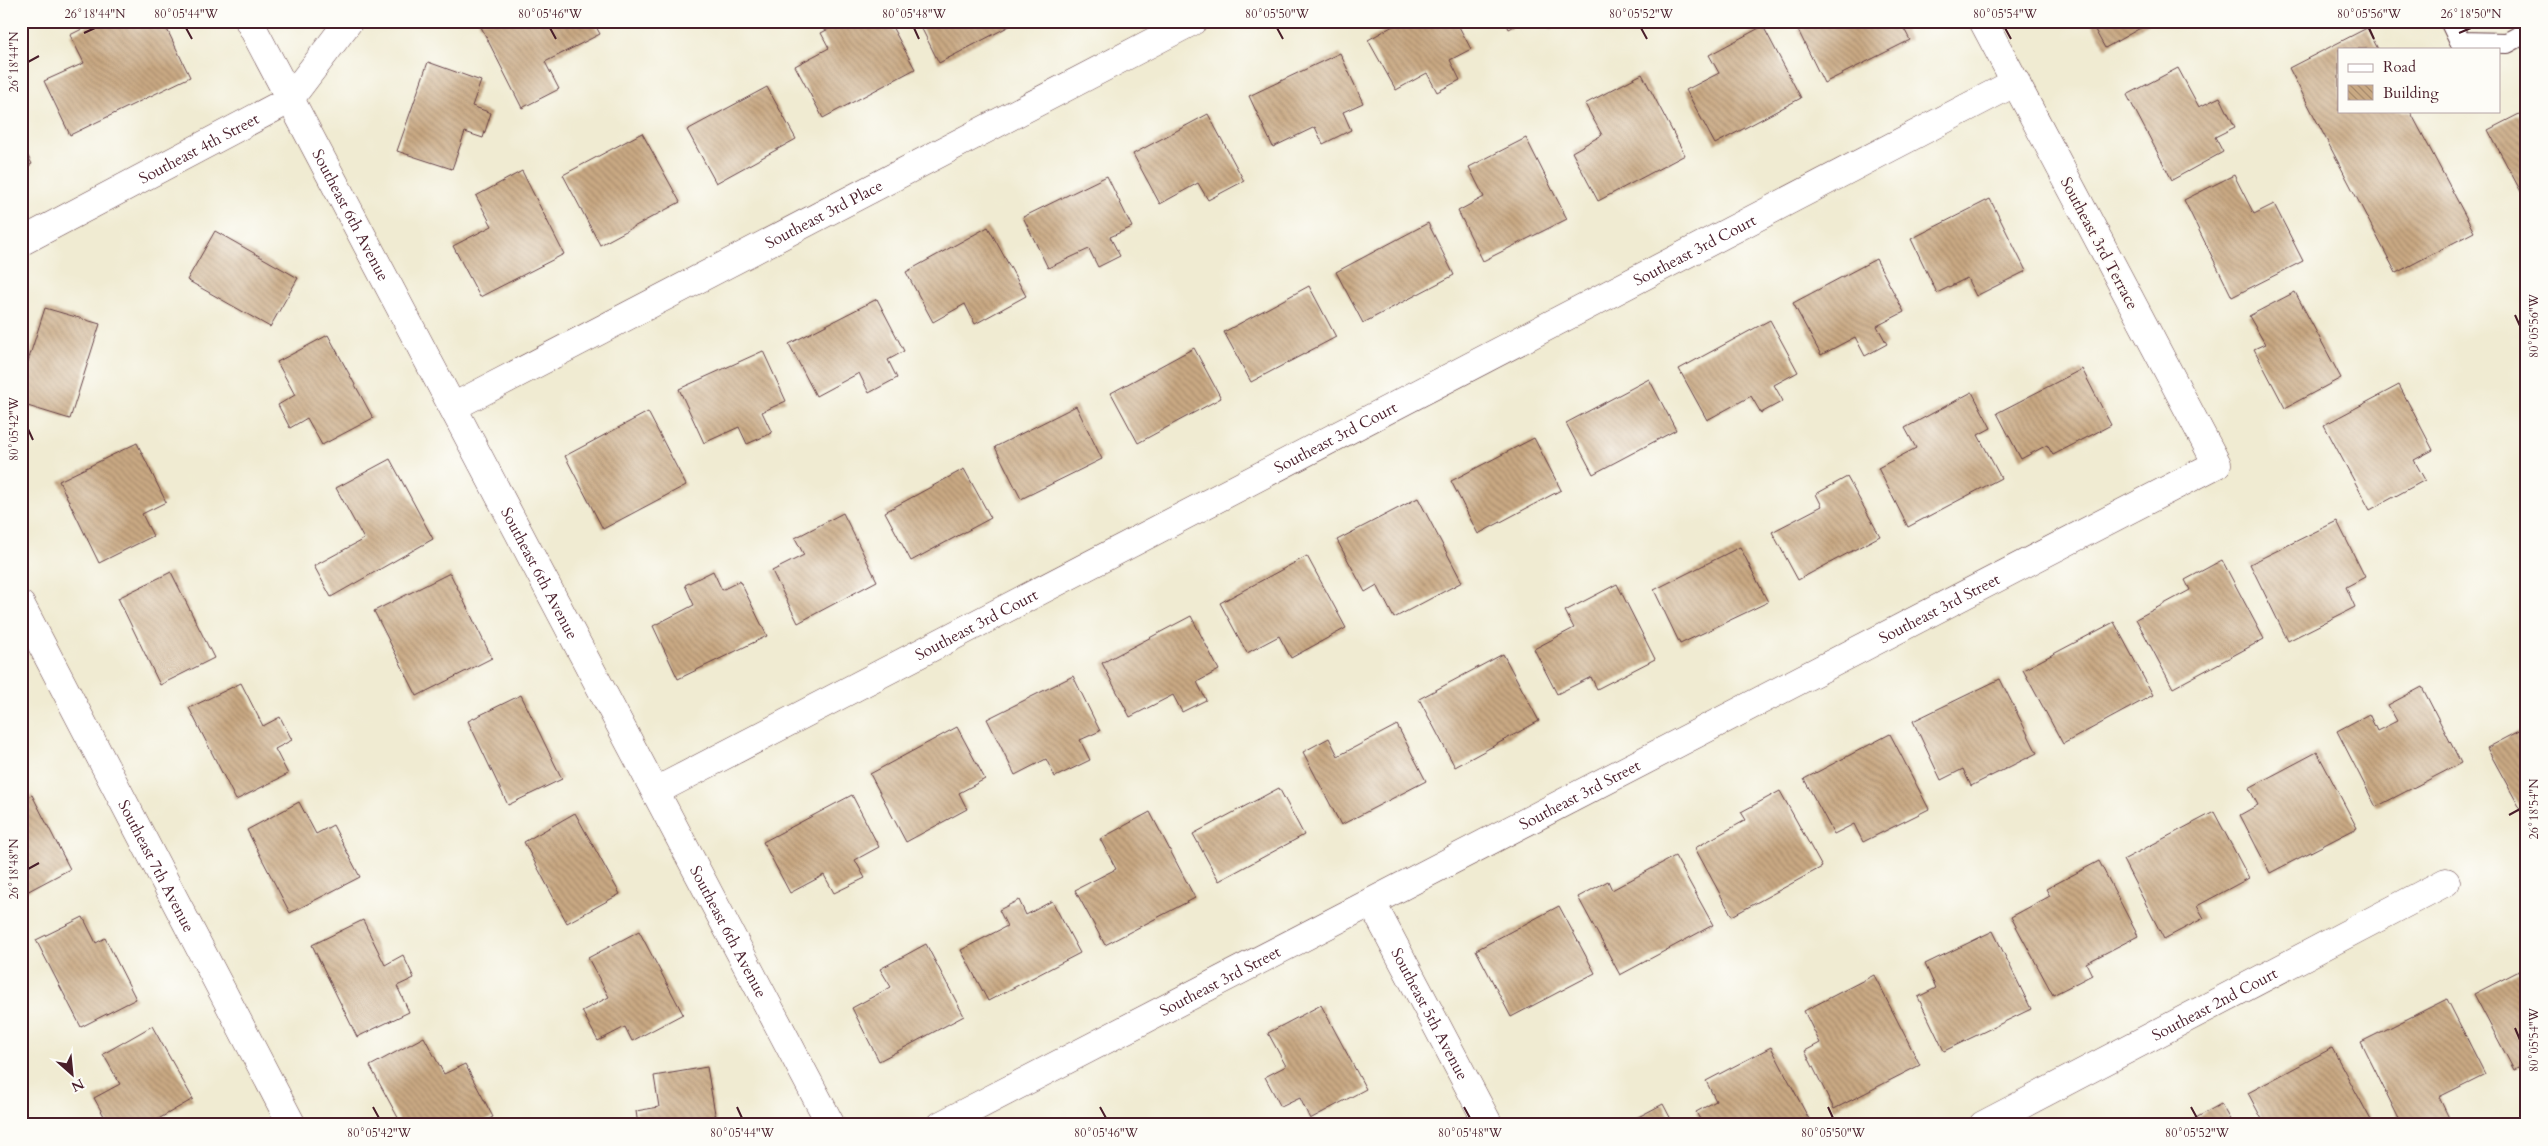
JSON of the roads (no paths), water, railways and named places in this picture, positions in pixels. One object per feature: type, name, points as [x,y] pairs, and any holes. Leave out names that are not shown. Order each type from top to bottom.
[{"type":"street","name":"Southeast 6th Avenue","points":[[248,21],[831,1125]]},
{"type":"street","name":"Southeast 4th Street","points":[[21,242],[289,100],[349,21]]},
{"type":"street","name":"Southeast 3rd Place","points":[[453,407],[1193,21]]},
{"type":"street","name":"Southeast 3rd Terrace","points":[[1983,21],[2217,464]]},
{"type":"street","name":"Southeast 3rd Court","points":[[656,791],[2016,82]]},
{"type":"street","name":"Southeast 3rd Street","points":[[941,1125],[2217,464]]},
{"type":"street","name":"Southeast 7th Avenue","points":[[21,605],[292,1125]]},
{"type":"street","name":"Southeast 2nd Court","points":[[1984,1125],[2446,882]]},
{"type":"street","name":"Southeast 5th Avenue","points":[[1372,903],[1489,1125]]},
{"type":"lane","points":[[2450,21],[2460,42],[2507,43],[2527,32]]}]
